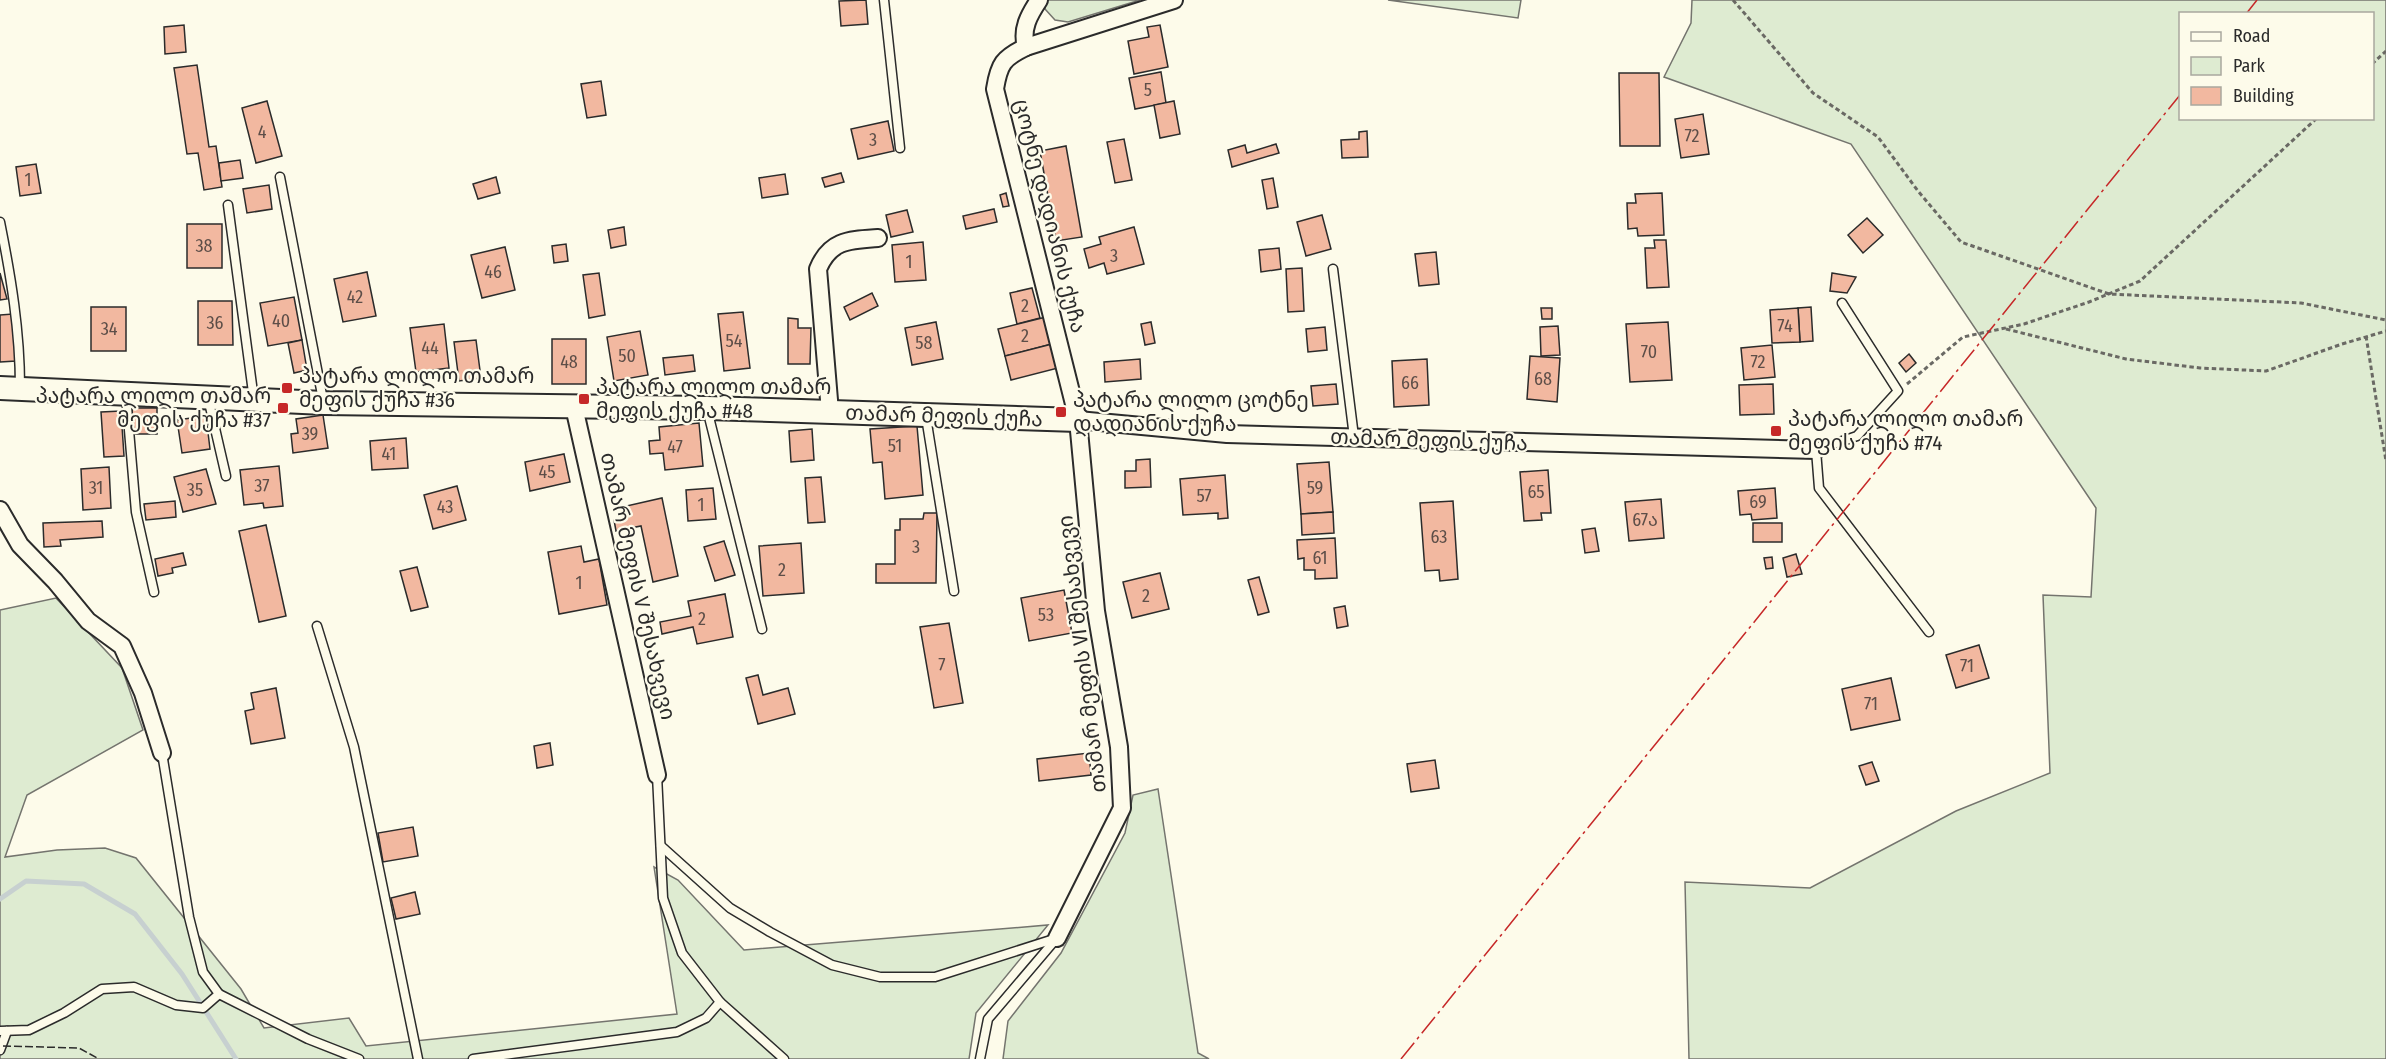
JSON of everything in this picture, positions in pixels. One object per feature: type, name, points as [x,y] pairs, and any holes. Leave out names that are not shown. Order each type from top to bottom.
[{"type":"street","points":[[1026,46],[1024,38],[1028,17],[1039,0]]},
{"type":"street","name":"ცოტნე დადიანის ქუჩა","points":[[1078,420],[995,89],[999,68],[1009,55],[1026,46],[1174,0]]},
{"type":"street","points":[[830,412],[818,269],[823,256],[841,243],[878,238]]},
{"type":"street","name":"თამარ მეფის ქუჩა","points":[[10,388],[324,404],[707,408],[1078,420],[1227,434],[1815,450]]},
{"type":"street","name":"თამარ მეფის V შესახვევი","points":[[574,407],[657,775]]},
{"type":"street","name":"თამარ მეფის VI შესახვევი","points":[[1057,939],[1122,808],[1119,747],[1096,611],[1078,420]]},
{"type":"street","points":[[0,510],[20,545],[55,581],[88,621],[122,646],[143,693],[162,753]]},
{"type":"lane","points":[[884,0],[900,148]]},
{"type":"lane","points":[[280,177],[324,404]]},
{"type":"lane","points":[[228,205],[254,400]]},
{"type":"lane","points":[[0,222],[13,291],[20,357],[10,388]]},
{"type":"lane","points":[[1333,269],[1354,437]]},
{"type":"lane","points":[[1842,303],[1898,391],[1857,436],[1815,450],[1819,488],[1929,632]]},
{"type":"lane","points":[[126,394],[136,512],[154,592]]},
{"type":"lane","points":[[208,398],[226,476]]},
{"type":"lane","points":[[707,408],[762,629]]},
{"type":"lane","points":[[926,416],[954,591]]},
{"type":"lane","points":[[317,626],[354,747],[418,1059]]},
{"type":"lane","points":[[162,753],[189,917],[203,972],[219,994],[309,1039],[359,1059]]},
{"type":"lane","points":[[657,775],[663,898],[682,953],[720,1002],[784,1059]]},
{"type":"lane","points":[[661,846],[730,908],[832,965],[880,977],[935,977],[1057,939]]},
{"type":"lane","points":[[980,1059],[988,1019],[1057,939]]},
{"type":"lane","points":[[0,1050],[4,1031],[29,1030],[64,1013],[102,990],[134,987],[176,1005],[203,1008],[219,994]]},
{"type":"lane","points":[[473,1059],[677,1032],[706,1018],[720,1002]]},
{"type":"path","points":[[1733,0],[1814,93],[1878,137],[1918,191],[1961,242],[2109,294],[2301,303],[2386,320]]},
{"type":"path","points":[[2374,63],[2386,51]]},
{"type":"path","points":[[1898,391],[1963,337],[2024,324],[2140,281],[2315,120]]},
{"type":"path","points":[[2002,328],[2126,359],[2200,368],[2266,371],[2386,331]]},
{"type":"path","points":[[2366,336],[2386,461]]},
{"type":"green space","points":[[1046,0],[1140,0],[1068,22],[1055,20],[1045,9]]},
{"type":"green space","points":[[1388,0],[1521,0],[1518,18]]},
{"type":"green space","points":[[1692,0],[2386,0],[2386,1059],[1689,1059],[1685,882],[1810,888],[1956,811],[2050,773],[2043,595],[2091,597],[2096,508],[1851,144],[1664,77],[1691,23]]},
{"type":"green space","points":[[56,598],[122,668],[143,730],[27,795],[5,857],[57,850],[105,848],[136,858],[241,989],[264,1028],[349,1018],[366,1046],[677,1014],[654,867],[678,880],[744,950],[1048,925],[976,1013],[969,1059],[0,1059],[0,610]]},
{"type":"green space","points":[[1158,789],[1198,1053],[1209,1059],[1003,1059],[1008,1021],[1061,953],[1125,833],[1133,795]]},
{"type":"building","points":[[866,0],[868,24],[841,26],[839,1]]},
{"type":"building","points":[[184,25],[186,52],[165,54],[164,27]]},
{"type":"building","points":[[1160,25],[1168,67],[1134,74],[1128,41],[1149,37],[1147,27]]},
{"type":"building","points":[[197,65],[209,147],[216,146],[222,187],[204,190],[198,153],[187,154],[174,68]]},
{"type":"building","points":[[1161,72],[1166,103],[1135,109],[1129,78]]},
{"type":"building","points":[[1619,73],[1659,73],[1660,146],[1620,146]]},
{"type":"building","points":[[601,81],[606,115],[587,118],[581,84]]},
{"type":"building","points":[[267,101],[282,156],[256,163],[242,108]]},
{"type":"building","points":[[1174,101],[1180,134],[1160,138],[1154,105]]},
{"type":"building","points":[[1703,114],[1709,154],[1681,158],[1675,119]]},
{"type":"building","points":[[888,121],[894,151],[858,159],[851,129]]},
{"type":"building","points":[[1367,131],[1368,157],[1342,158],[1341,140],[1359,139],[1359,132]]},
{"type":"building","points":[[1124,139],[1132,180],[1115,183],[1107,142]]},
{"type":"building","points":[[1276,144],[1279,153],[1232,167],[1228,150],[1245,145],[1247,153]]},
{"type":"building","points":[[1066,146],[1082,237],[1056,241],[1040,151]]},
{"type":"building","points":[[240,160],[243,178],[221,181],[219,163]]},
{"type":"building","points":[[36,164],[41,193],[20,196],[16,167]]},
{"type":"building","points":[[841,173],[844,182],[825,187],[822,178]]},
{"type":"building","points":[[785,174],[788,194],[762,198],[759,178]]},
{"type":"building","points":[[496,177],[500,193],[478,199],[473,184]]},
{"type":"building","points":[[1273,178],[1278,207],[1267,209],[1262,180]]},
{"type":"building","points":[[269,185],[272,209],[247,213],[243,189]]},
{"type":"building","points":[[1006,193],[1009,206],[1003,207],[1000,195]]},
{"type":"building","points":[[1662,193],[1664,235],[1638,236],[1637,228],[1628,229],[1627,203],[1636,203],[1635,194]]},
{"type":"building","points":[[994,209],[997,222],[966,229],[963,216]]},
{"type":"building","points":[[907,210],[913,232],[891,237],[886,215]]},
{"type":"building","points":[[1322,215],[1331,249],[1306,256],[1297,222]]},
{"type":"building","points":[[1867,218],[1883,235],[1863,253],[1848,235]]},
{"type":"building","points":[[187,224],[222,224],[222,268],[187,268]]},
{"type":"building","points":[[624,227],[626,245],[611,248],[608,230]]},
{"type":"building","points":[[1134,227],[1144,264],[1107,274],[1104,263],[1089,268],[1084,249],[1101,244],[1099,237]]},
{"type":"building","points":[[1654,240],[1666,240],[1669,287],[1647,288],[1645,248],[1655,248]]},
{"type":"building","points":[[923,242],[926,280],[895,282],[892,245]]},
{"type":"building","points":[[566,244],[568,261],[554,263],[552,246]]},
{"type":"building","points":[[505,247],[515,290],[482,298],[471,255]]},
{"type":"building","points":[[1279,248],[1281,269],[1261,272],[1259,250]]},
{"type":"building","points":[[1436,252],[1439,284],[1419,286],[1415,254]]},
{"type":"building","points":[[1302,268],[1304,311],[1288,312],[1286,269]]},
{"type":"building","points":[[367,272],[376,316],[343,322],[334,279]]},
{"type":"building","points":[[0,273],[7,299],[0,300]]},
{"type":"building","points":[[599,273],[605,315],[589,318],[583,275]]},
{"type":"building","points":[[1832,273],[1856,277],[1847,293],[1830,291]]},
{"type":"building","points":[[1032,288],[1040,318],[1017,324],[1010,293]]},
{"type":"building","points":[[872,293],[878,306],[850,320],[844,307]]},
{"type":"building","points":[[294,297],[302,340],[268,346],[260,303]]},
{"type":"building","points":[[198,301],[232,301],[233,345],[198,345]]},
{"type":"building","points":[[91,307],[126,307],[126,351],[91,351]]},
{"type":"building","points":[[1811,307],[1813,341],[1800,342],[1798,308]]},
{"type":"building","points":[[1541,308],[1552,308],[1552,319],[1542,319]]},
{"type":"building","points":[[1798,308],[1800,342],[1772,343],[1770,310]]},
{"type":"building","points":[[743,312],[750,368],[724,371],[718,314]]},
{"type":"building","points":[[13,314],[16,361],[0,362],[0,315]]},
{"type":"building","points":[[1046,317],[1052,344],[1005,356],[998,329]]},
{"type":"building","points":[[788,318],[798,319],[798,328],[811,328],[810,364],[788,364]]},
{"type":"building","points":[[936,322],[943,359],[912,365],[905,328]]},
{"type":"building","points":[[1151,322],[1155,343],[1145,345],[1141,324]]},
{"type":"building","points":[[1668,322],[1672,380],[1630,382],[1626,324]]},
{"type":"building","points":[[444,324],[449,368],[416,372],[410,328]]},
{"type":"building","points":[[1558,326],[1560,355],[1541,356],[1540,327]]},
{"type":"building","points":[[1325,327],[1327,350],[1308,352],[1306,329]]},
{"type":"building","points":[[640,331],[648,375],[614,381],[607,337]]},
{"type":"building","points":[[552,339],[586,339],[586,384],[552,384]]},
{"type":"building","points":[[302,340],[307,370],[294,373],[288,343]]},
{"type":"building","points":[[476,340],[481,378],[459,381],[454,342]]},
{"type":"building","points":[[1052,344],[1058,368],[1011,380],[1005,356]]},
{"type":"building","points":[[1772,345],[1775,377],[1744,380],[1741,348]]},
{"type":"building","points":[[1909,354],[1916,363],[1906,372],[1899,363]]},
{"type":"building","points":[[693,355],[695,371],[665,375],[663,358]]},
{"type":"building","points":[[1530,356],[1560,358],[1557,402],[1527,399]]},
{"type":"building","points":[[1140,359],[1141,379],[1105,382],[1104,362]]},
{"type":"building","points":[[1427,359],[1429,405],[1394,407],[1392,361]]},
{"type":"building","points":[[1336,384],[1338,404],[1313,406],[1311,386]]},
{"type":"building","points":[[1773,384],[1774,414],[1740,415],[1739,385]]},
{"type":"building","points":[[132,408],[157,408],[157,434],[132,434]]},
{"type":"building","points":[[121,411],[124,456],[104,457],[101,412]]},
{"type":"building","points":[[323,415],[328,448],[293,453],[291,434],[298,433],[296,419]]},
{"type":"building","points":[[206,416],[210,449],[182,453],[177,420]]},
{"type":"building","points":[[699,423],[703,466],[665,470],[663,453],[650,454],[649,441],[660,440],[659,427]]},
{"type":"building","points":[[917,426],[923,495],[885,499],[882,462],[873,463],[870,429]]},
{"type":"building","points":[[812,429],[814,460],[791,462],[789,431]]},
{"type":"building","points":[[406,438],[408,468],[372,470],[370,441]]},
{"type":"building","points":[[564,454],[570,482],[530,491],[525,462]]},
{"type":"building","points":[[1150,459],[1151,487],[1125,488],[1125,471],[1136,471],[1136,460]]},
{"type":"building","points":[[1329,462],[1333,512],[1301,514],[1297,464]]},
{"type":"building","points":[[279,466],[283,506],[264,508],[263,503],[244,505],[240,470]]},
{"type":"building","points":[[109,467],[111,508],[83,510],[81,469]]},
{"type":"building","points":[[206,469],[216,504],[183,512],[174,477]]},
{"type":"building","points":[[1548,470],[1551,513],[1541,513],[1542,520],[1524,521],[1520,472]]},
{"type":"building","points":[[1225,475],[1228,518],[1218,519],[1218,513],[1183,515],[1180,479]]},
{"type":"building","points":[[821,477],[825,522],[808,523],[805,478]]},
{"type":"building","points":[[457,486],[466,520],[433,529],[424,495]]},
{"type":"building","points":[[713,488],[716,519],[688,521],[686,490]]},
{"type":"building","points":[[1775,488],[1777,518],[1752,520],[1751,514],[1740,515],[1738,491]]},
{"type":"building","points":[[662,498],[678,576],[653,582],[641,526],[616,531],[614,520],[624,517],[622,507]]},
{"type":"building","points":[[1661,499],[1664,538],[1629,541],[1625,502]]},
{"type":"building","points":[[175,501],[176,517],[146,520],[144,504]]},
{"type":"building","points":[[1453,501],[1458,579],[1440,581],[1439,570],[1425,571],[1420,503]]},
{"type":"building","points":[[1333,512],[1334,533],[1302,535],[1301,514]]},
{"type":"building","points":[[924,513],[937,513],[936,583],[876,583],[876,564],[895,564],[895,530],[900,530],[900,519],[923,519]]},
{"type":"building","points":[[102,521],[103,537],[60,540],[61,546],[44,547],[43,523]]},
{"type":"building","points":[[1753,523],[1782,523],[1782,542],[1753,542]]},
{"type":"building","points":[[266,525],[286,616],[259,622],[239,531]]},
{"type":"building","points":[[1595,528],[1599,551],[1585,553],[1582,530]]},
{"type":"building","points":[[1335,538],[1337,578],[1315,579],[1315,570],[1304,570],[1304,558],[1298,559],[1297,540]]},
{"type":"building","points":[[724,541],[735,575],[715,581],[704,547]]},
{"type":"building","points":[[801,543],[804,593],[763,596],[759,546]]},
{"type":"building","points":[[581,546],[584,562],[599,559],[607,605],[559,614],[548,552]]},
{"type":"building","points":[[183,553],[186,565],[172,568],[173,573],[158,576],[155,559]]},
{"type":"building","points":[[1796,554],[1802,574],[1787,577],[1783,558]]},
{"type":"building","points":[[1772,557],[1773,568],[1766,569],[1764,558]]},
{"type":"building","points":[[417,567],[428,607],[411,611],[400,571]]},
{"type":"building","points":[[1160,573],[1169,609],[1132,618],[1123,582]]},
{"type":"building","points":[[1259,577],[1269,612],[1258,615],[1248,580]]},
{"type":"building","points":[[1064,590],[1072,633],[1029,641],[1021,598]]},
{"type":"building","points":[[725,594],[733,637],[697,644],[693,627],[662,634],[660,622],[691,616],[688,601]]},
{"type":"building","points":[[1345,606],[1348,626],[1337,628],[1334,608]]},
{"type":"building","points":[[949,623],[963,703],[934,708],[920,627]]},
{"type":"building","points":[[1979,645],[1989,678],[1956,688],[1946,655]]},
{"type":"building","points":[[758,675],[763,695],[788,688],[795,714],[758,724],[746,678]]},
{"type":"building","points":[[1891,678],[1900,720],[1851,730],[1842,689]]},
{"type":"building","points":[[276,688],[285,738],[251,744],[245,711],[254,709],[251,693]]},
{"type":"building","points":[[550,743],[553,765],[537,768],[534,746]]},
{"type":"building","points":[[1089,753],[1091,775],[1039,781],[1037,759]]},
{"type":"building","points":[[1435,760],[1439,788],[1411,792],[1407,764]]},
{"type":"building","points":[[1872,762],[1879,781],[1866,785],[1859,766]]},
{"type":"building","points":[[413,827],[418,856],[383,862],[378,833]]},
{"type":"building","points":[[415,892],[420,914],[396,919],[391,898]]},
{"type":"waterway","points":[[0,899],[26,881],[84,884],[135,914],[182,974],[236,1059]]},
{"type":"fence","points":[[3,1046],[79,1048],[99,1059]]},
{"type":"power","points":[[2248,12],[2257,0]]},
{"type":"power","points":[[1401,1059],[2179,96]]},
{"type":"place","name":"პატარა ლილო თამარ მეფის ქუჩა #36","points":[[287,388]]},
{"type":"place","name":"პატარა ლილო თამარ მეფის ქუჩა #48","points":[[584,399]]},
{"type":"place","name":"პატარა ლილო თამარ მეფის ქუჩა #37","points":[[283,408]]},
{"type":"place","name":"პატარა ლილო ცოტნე დადიანის ქუჩა","points":[[1061,412]]},
{"type":"place","name":"პატარა ლილო თამარ მეფის ქუჩა #74","points":[[1776,431]]}]
